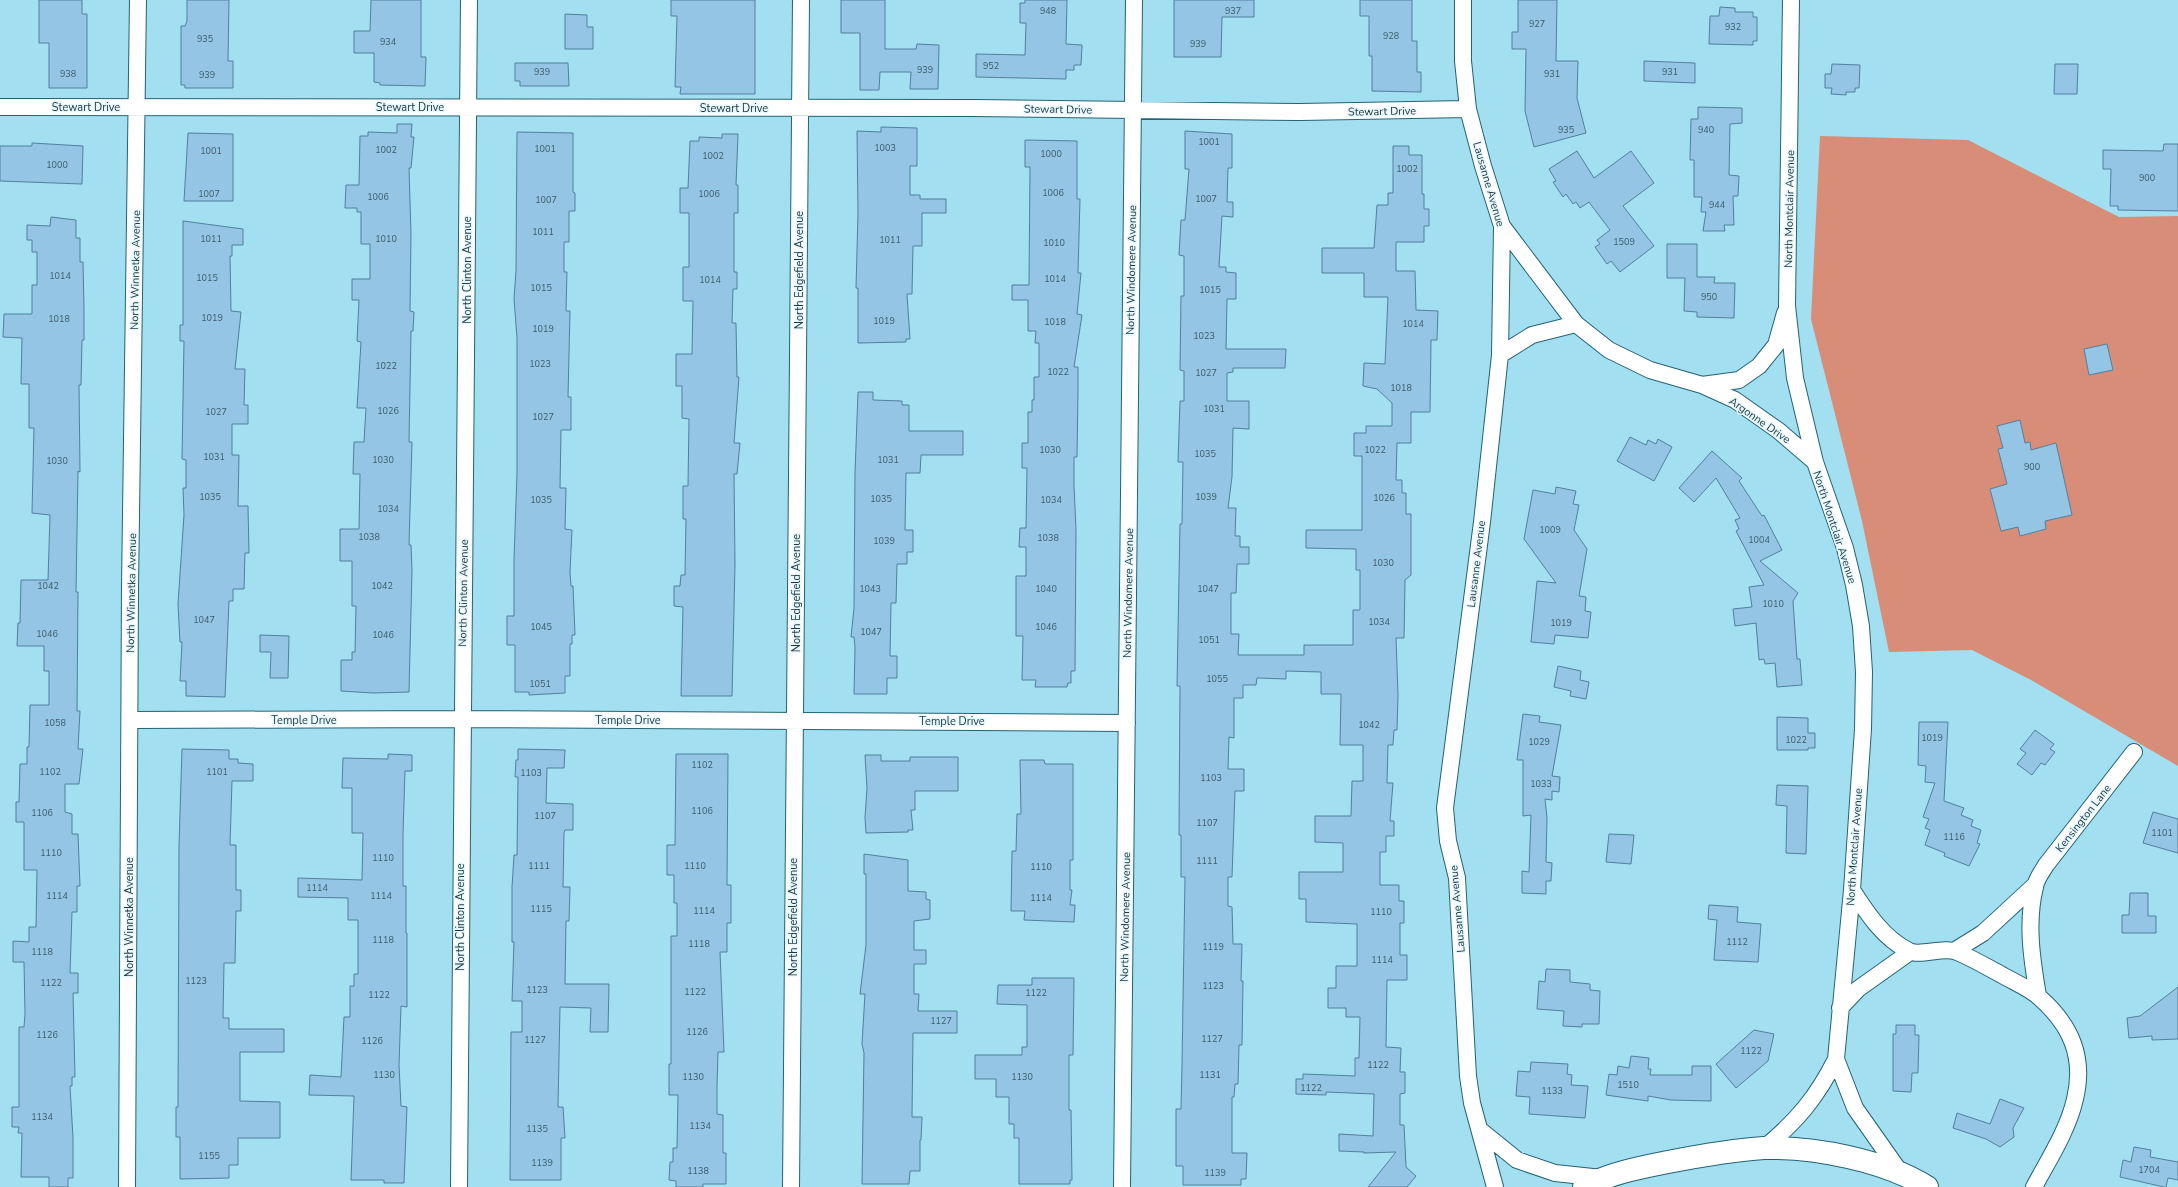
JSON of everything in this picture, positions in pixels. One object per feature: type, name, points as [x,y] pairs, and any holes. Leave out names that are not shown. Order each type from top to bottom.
[{"type":"street","name":"North Winnetka Avenue","points":[[127,1187],[130,720],[138,0]]},
{"type":"street","name":"North Clinton Avenue","points":[[459,1187],[461,719],[469,0]]},
{"type":"street","name":"North Edgefield Avenue","points":[[791,1187],[801,0]]},
{"type":"street","name":"North Windomere Avenue","points":[[1122,1187],[1134,0]]},
{"type":"street","name":"Lausanne Avenue","points":[[1463,0],[1463,61],[1468,109],[1483,166],[1502,226],[1500,355],[1482,522],[1445,808],[1448,841],[1456,878],[1468,1076],[1495,1187]]},
{"type":"street","name":"North Montclair Avenue","points":[[1764,1148],[1787,1130],[1808,1107],[1824,1083],[1836,1059],[1852,890],[1863,729],[1864,672],[1861,626],[1854,585],[1845,548],[1815,462],[1795,378],[1788,306],[1790,0]]},
{"type":"street","name":"Stewart Drive","points":[[0,107],[799,108],[1300,112],[1468,109]]},
{"type":"street","name":"Argonne Drive","points":[[1502,226],[1576,324],[1609,350],[1650,370],[1702,385],[1741,405],[1779,431],[1815,462]]},
{"type":"street","name":"Argonne Drive","points":[[1702,385],[1739,380],[1759,366],[1776,345],[1788,306]]},
{"type":"street","points":[[1500,355],[1532,335],[1576,324]]},
{"type":"street","name":"Temple Drive","points":[[130,720],[795,720],[1127,723]]},
{"type":"street","name":"Kensington Lane","points":[[2038,996],[2032,960],[2030,920],[2035,886],[2046,865],[2134,752]]},
{"type":"street","name":"Kensington Lane","points":[[1910,952],[1954,951],[1983,934],[2035,886]]},
{"type":"street","points":[[1840,1008],[1858,989],[1910,952],[1890,939],[1871,918],[1852,890]]},
{"type":"street","name":"Kensington Lane","points":[[1954,951],[2038,996],[2070,1032],[2076,1050],[2078,1069],[2075,1099],[2066,1127],[2034,1187]]},
{"type":"street","points":[[1836,1059],[1855,1108],[1900,1172]]},
{"type":"street","points":[[1480,1130],[1517,1160],[1555,1173],[1593,1182],[1630,1169],[1682,1159],[1764,1148],[1812,1152],[1855,1160],[1900,1172],[1927,1187]]},
{"type":"shaded area","points":[[1820,136],[1968,140],[2119,217],[2178,216],[2178,766],[2031,680],[1972,650],[1889,652],[1862,521],[1811,319]]},
{"type":"building","points":[[39,0],[82,0],[82,14],[87,14],[87,88],[49,88],[49,43],[39,43]]},
{"type":"building","points":[[187,0],[229,0],[228,61],[233,61],[233,88],[185,88],[185,85],[181,85],[181,26],[185,26],[187,21]]},
{"type":"building","points":[[371,0],[421,0],[421,57],[426,57],[425,86],[380,85],[380,83],[374,82],[374,53],[354,53],[354,31],[370,31]]},
{"type":"building","points":[[671,0],[755,0],[755,94],[680,94],[681,87],[675,87],[677,16],[671,16]]},
{"type":"building","points":[[841,0],[885,0],[885,49],[916,49],[917,44],[939,45],[938,89],[910,89],[911,72],[880,72],[879,90],[860,90],[860,33],[841,33]]},
{"type":"building","points":[[1025,0],[1067,0],[1066,44],[1082,45],[1081,65],[1074,65],[1074,70],[1066,70],[1066,79],[976,77],[976,54],[1025,55],[1026,23],[1020,23],[1020,3],[1025,3]]},
{"type":"building","points":[[1174,0],[1254,0],[1254,17],[1222,17],[1221,57],[1174,57]]},
{"type":"building","points":[[1360,0],[1412,0],[1412,41],[1417,41],[1417,72],[1421,72],[1421,92],[1372,91],[1372,56],[1369,56],[1369,16],[1360,16]]},
{"type":"building","points":[[1518,0],[1557,0],[1556,61],[1578,61],[1577,98],[1586,133],[1534,147],[1525,111],[1526,49],[1512,49],[1512,32],[1518,32]]},
{"type":"building","points":[[1720,7],[1735,8],[1735,12],[1753,12],[1753,17],[1757,17],[1757,41],[1753,41],[1753,45],[1709,44],[1710,16],[1719,16]]},
{"type":"building","points":[[565,14],[587,15],[587,27],[593,27],[593,49],[565,49]]},
{"type":"building","points":[[1644,61],[1695,63],[1695,83],[1644,81]]},
{"type":"building","points":[[515,63],[568,63],[569,86],[520,86],[520,81],[515,81]]},
{"type":"building","points":[[1832,64],[1860,65],[1859,88],[1855,88],[1855,92],[1846,92],[1846,95],[1831,94],[1832,88],[1825,88],[1825,74],[1831,74]]},
{"type":"building","points":[[2055,64],[2078,64],[2077,94],[2054,94]]},
{"type":"building","points":[[1698,107],[1742,108],[1742,123],[1730,124],[1729,175],[1739,176],[1738,196],[1733,196],[1734,225],[1724,225],[1725,231],[1703,231],[1706,212],[1701,212],[1702,197],[1694,197],[1694,160],[1690,160],[1691,119],[1698,119]]},
{"type":"building","points":[[397,124],[412,124],[411,137],[414,137],[411,168],[409,168],[411,234],[410,311],[414,312],[413,331],[411,331],[409,442],[412,442],[409,545],[411,545],[412,570],[409,692],[373,693],[341,691],[341,660],[352,660],[352,652],[355,652],[356,606],[352,606],[352,561],[340,561],[340,529],[359,529],[360,474],[353,474],[354,442],[364,442],[366,408],[357,408],[361,342],[357,341],[359,300],[352,300],[352,279],[370,279],[370,244],[361,244],[361,212],[357,212],[357,208],[345,208],[346,185],[359,185],[360,136],[368,136],[368,132],[397,133]]},
{"type":"building","points":[[881,127],[917,128],[917,166],[910,166],[910,195],[920,195],[920,199],[946,199],[946,213],[922,213],[922,246],[913,246],[912,294],[907,294],[910,339],[906,339],[906,342],[858,343],[858,288],[856,288],[858,214],[857,131],[881,132]]},
{"type":"building","points":[[1185,131],[1232,134],[1232,168],[1228,168],[1227,202],[1233,202],[1233,217],[1222,216],[1219,267],[1226,267],[1226,272],[1236,273],[1236,299],[1227,299],[1226,349],[1286,349],[1285,368],[1233,368],[1233,372],[1227,373],[1227,401],[1249,401],[1249,429],[1233,428],[1232,477],[1228,508],[1236,508],[1235,536],[1240,536],[1240,547],[1249,547],[1249,564],[1237,564],[1236,593],[1231,593],[1231,634],[1239,634],[1238,655],[1304,655],[1304,645],[1353,645],[1353,610],[1360,610],[1360,570],[1356,570],[1356,549],[1306,548],[1306,530],[1362,530],[1362,456],[1354,456],[1354,433],[1366,433],[1366,426],[1392,426],[1392,403],[1377,389],[1363,386],[1364,363],[1385,364],[1388,297],[1364,297],[1364,273],[1322,273],[1322,248],[1374,248],[1377,205],[1388,205],[1388,193],[1393,193],[1393,146],[1409,146],[1409,155],[1422,155],[1422,194],[1424,194],[1424,209],[1429,209],[1429,226],[1424,226],[1424,242],[1396,242],[1396,271],[1415,271],[1416,310],[1438,311],[1437,340],[1431,340],[1430,412],[1411,412],[1411,443],[1397,443],[1396,480],[1402,480],[1402,493],[1406,493],[1406,514],[1411,514],[1411,575],[1405,580],[1404,638],[1396,638],[1398,695],[1397,730],[1394,730],[1393,745],[1388,745],[1387,783],[1393,783],[1390,821],[1394,821],[1394,836],[1386,836],[1386,852],[1380,852],[1380,885],[1399,885],[1399,901],[1404,901],[1404,923],[1400,923],[1400,955],[1407,955],[1407,980],[1387,980],[1386,1047],[1401,1048],[1400,1072],[1405,1072],[1405,1093],[1400,1094],[1400,1125],[1404,1125],[1406,1167],[1416,1176],[1407,1187],[1368,1187],[1396,1152],[1364,1153],[1339,1151],[1339,1134],[1373,1136],[1374,1094],[1326,1092],[1326,1095],[1296,1094],[1296,1079],[1303,1079],[1303,1074],[1355,1076],[1355,1058],[1359,1058],[1360,1017],[1346,1017],[1346,1008],[1328,1008],[1328,988],[1336,988],[1336,966],[1357,966],[1357,924],[1306,922],[1306,899],[1299,899],[1299,872],[1343,872],[1343,843],[1315,842],[1315,816],[1351,816],[1352,781],[1363,781],[1363,745],[1340,745],[1341,694],[1321,694],[1321,672],[1286,671],[1286,679],[1257,678],[1256,685],[1243,685],[1243,698],[1234,698],[1234,738],[1229,737],[1228,769],[1244,769],[1244,791],[1235,791],[1232,877],[1228,877],[1228,906],[1232,907],[1233,944],[1242,944],[1241,981],[1243,981],[1242,1045],[1239,1045],[1238,1084],[1235,1084],[1234,1097],[1232,1097],[1232,1153],[1247,1153],[1246,1179],[1241,1179],[1241,1185],[1183,1185],[1183,1166],[1176,1166],[1176,1109],[1181,1109],[1185,877],[1181,877],[1181,835],[1179,835],[1180,686],[1177,686],[1180,524],[1182,524],[1183,462],[1178,462],[1180,401],[1184,401],[1184,371],[1180,370],[1181,296],[1184,296],[1184,256],[1179,255],[1181,220],[1185,220],[1189,169],[1185,169]]},
{"type":"building","points":[[517,132],[573,133],[573,192],[575,193],[575,211],[569,211],[569,242],[564,242],[564,272],[567,272],[566,311],[570,311],[568,397],[571,397],[571,430],[561,430],[560,488],[566,488],[565,529],[572,530],[570,572],[571,586],[573,586],[575,635],[572,635],[572,644],[570,644],[570,676],[565,676],[565,693],[529,695],[529,692],[515,692],[515,645],[507,645],[507,616],[514,616],[517,473],[517,338],[514,299],[516,271]]},
{"type":"building","points":[[188,133],[233,134],[233,201],[184,201]]},
{"type":"building","points":[[722,134],[738,134],[736,185],[738,185],[738,213],[734,213],[734,272],[737,272],[737,289],[733,289],[732,323],[736,323],[737,377],[739,377],[734,443],[740,443],[737,474],[734,474],[735,564],[732,696],[681,696],[683,607],[674,606],[674,586],[680,586],[681,575],[685,575],[686,519],[683,519],[683,486],[688,486],[689,419],[682,418],[682,386],[676,386],[676,354],[692,354],[693,301],[683,301],[683,267],[689,267],[689,213],[680,213],[680,188],[688,188],[690,141],[699,141],[699,137],[722,138]]},
{"type":"building","points":[[1025,140],[1077,141],[1077,199],[1080,199],[1078,273],[1081,273],[1077,314],[1082,315],[1074,367],[1078,367],[1077,457],[1074,457],[1076,529],[1075,671],[1071,671],[1071,683],[1068,683],[1067,687],[1035,687],[1036,680],[1022,680],[1023,636],[1016,636],[1016,576],[1026,576],[1026,547],[1019,547],[1020,528],[1026,528],[1027,468],[1022,468],[1022,443],[1028,443],[1028,412],[1032,412],[1032,400],[1034,400],[1034,377],[1039,377],[1039,343],[1035,343],[1036,331],[1028,331],[1028,300],[1012,300],[1012,285],[1029,285],[1030,167],[1025,167]]},
{"type":"building","points":[[32,143],[83,146],[82,184],[0,181],[0,146],[32,146]]},
{"type":"building","points":[[2164,144],[2178,144],[2178,211],[2118,210],[2118,206],[2110,206],[2111,169],[2103,169],[2103,150],[2163,151]]},
{"type":"building","points":[[1577,151],[1594,178],[1631,151],[1654,183],[1623,206],[1654,246],[1620,272],[1611,261],[1607,264],[1595,247],[1600,244],[1597,240],[1610,230],[1589,202],[1580,208],[1576,202],[1573,204],[1566,194],[1563,197],[1553,182],[1556,181],[1549,169]]},
{"type":"building","points":[[51,217],[76,220],[76,238],[80,238],[80,262],[83,262],[84,308],[84,340],[82,340],[81,385],[79,385],[80,472],[78,471],[76,592],[78,592],[77,711],[80,711],[78,749],[83,749],[79,784],[65,784],[65,812],[72,814],[72,834],[78,834],[80,886],[77,886],[77,912],[72,912],[70,973],[78,973],[78,993],[73,993],[75,1077],[72,1077],[72,1086],[70,1086],[73,1138],[73,1178],[68,1178],[68,1187],[49,1187],[49,1177],[21,1177],[22,1133],[18,1133],[19,1127],[12,1127],[12,1107],[19,1107],[19,1027],[24,1027],[25,1014],[24,962],[13,962],[13,941],[29,942],[29,927],[36,927],[37,870],[24,870],[24,822],[16,822],[16,802],[19,802],[20,764],[27,764],[30,705],[49,705],[49,671],[44,671],[44,646],[17,646],[18,623],[20,623],[21,580],[48,580],[50,515],[32,513],[34,428],[29,428],[29,384],[21,384],[22,338],[3,337],[4,314],[32,314],[32,285],[37,285],[37,252],[32,252],[32,240],[27,240],[27,225],[50,226]]},
{"type":"building","points":[[183,221],[243,229],[243,245],[232,245],[232,256],[230,256],[231,311],[241,312],[235,369],[245,369],[244,405],[248,405],[248,424],[232,424],[232,455],[239,455],[238,506],[248,506],[249,553],[245,553],[244,589],[233,589],[233,601],[229,601],[225,697],[186,696],[186,681],[180,681],[182,642],[180,642],[178,604],[184,515],[183,488],[186,488],[186,460],[182,459],[184,341],[180,341],[180,325],[183,325]]},
{"type":"building","points":[[1667,244],[1697,244],[1697,277],[1715,277],[1714,283],[1735,283],[1734,318],[1697,317],[1697,312],[1684,311],[1685,278],[1667,278]]},
{"type":"building","points":[[2107,344],[2113,370],[2089,375],[2084,349]]},
{"type":"building","points":[[858,392],[873,392],[873,400],[902,401],[902,405],[909,405],[909,431],[963,431],[963,455],[921,455],[920,473],[906,473],[905,530],[913,530],[913,552],[907,552],[907,564],[897,564],[896,603],[891,603],[890,656],[897,656],[897,678],[887,678],[887,694],[854,694],[855,648],[854,637],[851,637],[854,608],[855,473]]},
{"type":"building","points":[[2020,420],[2025,443],[2030,442],[2031,450],[2056,443],[2072,515],[2045,521],[2046,529],[2020,536],[2018,527],[2001,531],[1990,489],[2007,484],[1998,449],[2003,448],[1997,426]]},
{"type":"building","points":[[1630,437],[1646,445],[1648,440],[1656,444],[1658,439],[1672,447],[1654,481],[1617,461]]},
{"type":"building","points":[[1712,451],[1742,478],[1739,481],[1762,516],[1764,515],[1782,550],[1760,561],[1798,593],[1793,601],[1797,659],[1800,659],[1802,685],[1777,687],[1775,663],[1765,664],[1764,659],[1759,660],[1756,623],[1735,626],[1733,609],[1752,607],[1749,587],[1764,585],[1736,531],[1739,529],[1735,520],[1740,518],[1716,478],[1694,502],[1679,488]]},
{"type":"building","points":[[1556,487],[1576,491],[1573,504],[1579,505],[1574,530],[1587,549],[1579,596],[1586,597],[1585,611],[1591,612],[1588,638],[1555,635],[1554,644],[1531,642],[1537,581],[1556,583],[1524,539],[1533,490],[1555,494]]},
{"type":"building","points":[[260,635],[289,636],[288,678],[270,678],[271,652],[260,652]]},
{"type":"building","points":[[1558,666],[1581,671],[1580,680],[1589,682],[1586,699],[1570,696],[1571,691],[1554,687]]},
{"type":"building","points":[[1523,714],[1540,716],[1539,722],[1561,725],[1552,776],[1560,777],[1559,792],[1552,791],[1552,800],[1545,799],[1547,818],[1546,862],[1552,863],[1551,881],[1546,881],[1546,894],[1522,893],[1522,871],[1529,872],[1531,815],[1523,816],[1523,760],[1517,760]]},
{"type":"building","points":[[1777,717],[1808,718],[1808,733],[1815,733],[1815,748],[1808,748],[1808,750],[1777,750]]},
{"type":"building","points":[[1919,722],[1948,722],[1944,801],[1964,808],[1961,815],[1973,820],[1971,826],[1981,830],[1977,843],[1980,844],[1969,866],[1944,856],[1945,853],[1925,845],[1930,830],[1925,828],[1929,819],[1923,817],[1935,783],[1925,782],[1926,766],[1918,765]]},
{"type":"building","points":[[2035,730],[2054,744],[2050,749],[2055,752],[2045,765],[2041,763],[2032,775],[2017,764],[2026,753],[2020,749]]},
{"type":"building","points":[[182,749],[229,750],[229,759],[238,759],[238,763],[253,764],[253,781],[232,781],[230,845],[236,845],[236,890],[241,890],[241,911],[236,911],[235,963],[224,963],[223,1018],[229,1018],[229,1029],[284,1029],[284,1052],[240,1052],[240,1101],[280,1102],[280,1138],[238,1138],[238,1165],[229,1165],[229,1178],[180,1179],[180,1137],[176,1137],[176,1107],[178,1107],[179,846]]},
{"type":"building","points":[[518,749],[565,750],[564,768],[547,768],[546,803],[573,804],[573,830],[565,830],[564,833],[563,887],[570,887],[569,921],[566,921],[565,984],[609,984],[608,1032],[590,1032],[591,1008],[560,1007],[558,1107],[563,1107],[565,1138],[561,1138],[561,1180],[510,1180],[511,1032],[522,1032],[522,1001],[512,1001],[514,942],[512,942],[512,887],[514,855],[517,855],[518,777],[515,777]]},
{"type":"building","points":[[388,754],[412,755],[412,771],[405,771],[403,833],[403,886],[406,886],[407,1007],[401,1006],[399,1065],[401,1106],[407,1107],[404,1183],[384,1183],[384,1180],[351,1180],[354,1096],[309,1095],[310,1075],[341,1077],[344,1017],[350,1017],[350,986],[354,986],[354,974],[358,974],[358,920],[348,920],[348,898],[298,897],[298,878],[362,880],[363,833],[352,833],[352,788],[342,788],[343,758],[388,759]]},
{"type":"building","points":[[676,754],[728,754],[727,885],[731,885],[731,923],[727,923],[727,952],[720,952],[724,1052],[718,1052],[717,1086],[717,1114],[723,1115],[723,1153],[726,1153],[726,1184],[703,1184],[703,1187],[676,1187],[676,1181],[669,1180],[670,1162],[673,1162],[673,1148],[677,1148],[678,1095],[669,1095],[669,1064],[671,1064],[671,936],[677,936],[677,903],[674,903],[674,875],[667,875],[667,845],[675,845]]},
{"type":"building","points":[[865,755],[881,755],[881,761],[910,761],[910,757],[958,757],[958,791],[915,791],[915,810],[911,810],[913,830],[908,830],[908,832],[866,833],[865,818],[867,788]]},
{"type":"building","points":[[1020,760],[1044,760],[1045,764],[1073,764],[1073,860],[1070,860],[1070,890],[1072,890],[1070,905],[1075,905],[1074,922],[1024,920],[1025,911],[1011,911],[1012,851],[1016,851],[1017,814],[1021,814]]},
{"type":"building","points":[[1777,785],[1808,786],[1806,854],[1786,853],[1787,806],[1776,805]]},
{"type":"building","points":[[2153,812],[2178,819],[2178,853],[2143,843]]},
{"type":"building","points":[[1609,834],[1634,835],[1631,864],[1606,862]]},
{"type":"building","points":[[864,854],[908,860],[908,891],[926,892],[926,899],[930,900],[930,919],[914,921],[914,950],[926,950],[926,964],[914,964],[914,994],[919,994],[918,1011],[957,1011],[957,1033],[913,1033],[912,1117],[922,1117],[920,1171],[910,1171],[909,1184],[862,1184],[864,1053],[862,1044],[865,994],[860,994],[866,945],[866,874],[864,874]]},
{"type":"building","points":[[2130,893],[2148,893],[2148,916],[2156,916],[2156,933],[2122,933],[2122,915],[2129,915]]},
{"type":"building","points":[[1709,905],[1738,907],[1737,922],[1761,924],[1758,962],[1714,960],[1717,920],[1708,919]]},
{"type":"building","points":[[1546,969],[1570,970],[1570,982],[1590,984],[1590,990],[1600,991],[1599,1024],[1582,1024],[1582,1027],[1563,1026],[1564,1011],[1537,1009],[1539,981],[1545,982]]},
{"type":"building","points":[[1032,978],[1074,978],[1073,1055],[1069,1055],[1069,1110],[1071,1110],[1072,1180],[1070,1180],[1070,1184],[1019,1184],[1019,1138],[1014,1138],[1014,1124],[1009,1124],[1009,1097],[996,1097],[996,1079],[975,1079],[975,1055],[1022,1055],[1022,1047],[1027,1047],[1027,1005],[997,1004],[998,985],[1032,985]]},
{"type":"building","points":[[2178,987],[2178,1039],[2152,1040],[2152,1036],[2129,1038],[2127,1018],[2140,1016]]},
{"type":"building","points":[[1896,1025],[1915,1025],[1915,1035],[1919,1035],[1918,1073],[1912,1073],[1911,1092],[1893,1091],[1893,1034],[1896,1034]]},
{"type":"building","points":[[1754,1030],[1774,1034],[1768,1061],[1736,1088],[1716,1064]]},
{"type":"building","points":[[1631,1056],[1649,1058],[1648,1069],[1651,1069],[1650,1075],[1692,1075],[1692,1066],[1711,1066],[1711,1101],[1671,1100],[1648,1096],[1648,1101],[1606,1095],[1609,1074],[1617,1075],[1618,1066],[1629,1068]]},
{"type":"building","points":[[1531,1062],[1568,1064],[1567,1074],[1572,1075],[1571,1085],[1588,1086],[1585,1118],[1529,1114],[1530,1097],[1516,1096],[1518,1071],[1530,1072]]},
{"type":"building","points":[[2000,1099],[2024,1108],[2013,1128],[2014,1137],[2000,1147],[1986,1139],[1953,1128],[1957,1113],[1990,1124]]},
{"type":"building","points":[[2134,1147],[2151,1150],[2150,1157],[2178,1162],[2178,1180],[2168,1178],[2166,1187],[2164,1187],[2120,1177],[2123,1160],[2131,1162]]}]
